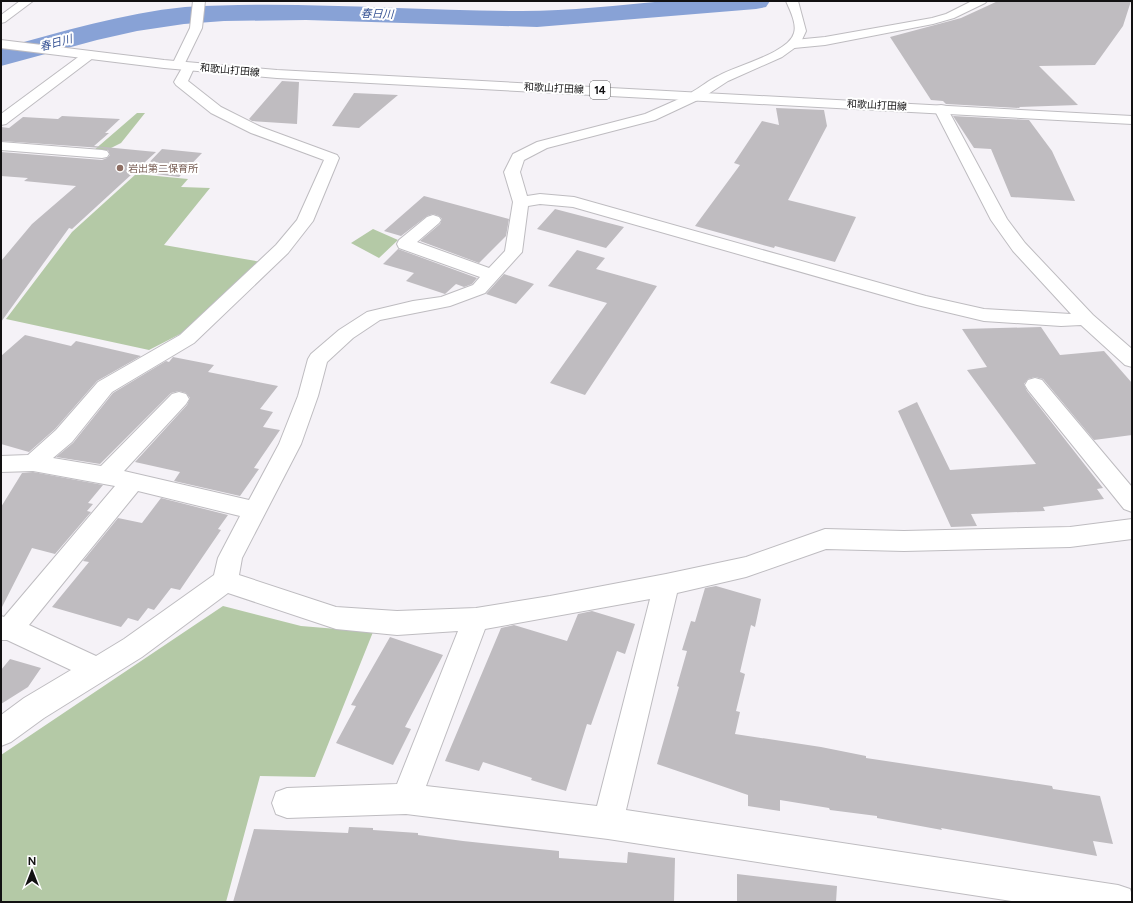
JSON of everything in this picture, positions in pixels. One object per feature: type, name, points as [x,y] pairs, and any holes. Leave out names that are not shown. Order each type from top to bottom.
[{"type":"street","points":[[1,20],[27,1]]},
{"type":"street","points":[[792,1],[798,19],[800,33],[794,44]]},
{"type":"street","points":[[1,732],[34,708],[133,648],[225,580],[230,558],[290,444],[308,396],[318,359],[346,334],[374,316],[413,306],[444,302],[479,289],[513,252],[521,202],[512,172],[518,157],[542,145],[650,117],[697,95],[724,78],[783,51],[794,44],[825,41],[850,35],[934,21],[950,16],[982,1]]},
{"type":"street","points":[[33,463],[64,436],[105,387],[186,339],[282,249],[305,221],[332,158],[256,130],[216,110],[181,82],[184,66],[196,28],[199,3]]},
{"type":"street","name":"和歌山打田線","points":[[1,44],[184,66],[277,74],[697,95],[1132,120]]},
{"type":"street","points":[[1,121],[89,55]]},
{"type":"street","points":[[941,109],[999,220],[1019,247],[1086,319],[1132,360]]},
{"type":"street","points":[[1,146],[102,154]]},
{"type":"street","points":[[521,202],[540,199],[574,202],[923,301],[984,315],[1061,320],[1086,319]]},
{"type":"street","points":[[433,220],[405,244],[492,275]]},
{"type":"street","points":[[1035,385],[1132,503]]},
{"type":"street","points":[[106,475],[179,399]]},
{"type":"street","points":[[3,467],[33,463],[106,475],[256,511]]},
{"type":"street","points":[[98,669],[6,628],[132,482]]},
{"type":"street","points":[[225,580],[336,618],[396,623],[476,619],[550,607],[666,585],[746,567],[825,539],[904,541],[1062,537],[1132,529]]},
{"type":"street","points":[[608,823],[666,585]]},
{"type":"street","points":[[406,799],[476,619]]},
{"type":"street","points":[[287,803],[406,799],[608,823],[1118,901]]},
{"type":"green space","points":[[137,113],[145,113],[121,143],[105,151],[93,151]]},
{"type":"green space","points":[[136,174],[188,179],[181,187],[210,188],[164,245],[261,262],[184,332],[149,350],[6,319],[72,232]]},
{"type":"green space","points":[[373,229],[398,240],[379,258],[351,243]]},
{"type":"green space","points":[[223,606],[301,626],[373,632],[315,777],[260,776],[226,902],[1,902],[1,755]]},
{"type":"building","points":[[998,1],[1131,1],[1123,26],[1095,65],[1039,66],[1078,105],[1019,107],[1020,108],[946,104],[943,101],[931,100],[890,37],[961,18]]},
{"type":"building","points":[[282,81],[299,82],[297,124],[252,121],[249,119]]},
{"type":"building","points":[[354,93],[398,95],[359,128],[332,126]]},
{"type":"building","points":[[776,108],[824,110],[827,126],[788,200],[856,217],[835,262],[775,246],[774,248],[695,226],[740,165],[734,163],[762,121],[779,125]]},
{"type":"building","points":[[62,116],[120,119],[105,133],[109,133],[94,146],[156,152],[72,229],[69,228],[1,322],[1,261],[32,224],[76,186],[24,181],[28,178],[1,176],[1,152],[102,160],[110,155],[108,150],[102,148],[1,141],[1,127],[9,128],[23,117],[58,119]]},
{"type":"building","points":[[953,116],[1029,120],[1052,151],[1075,201],[1011,197],[991,149],[974,148]]},
{"type":"building","points":[[162,149],[202,153],[179,177],[140,172]]},
{"type":"building","points":[[424,196],[509,219],[506,236],[479,263],[420,241],[440,224],[442,219],[439,216],[433,214],[427,216],[401,236],[384,231]]},
{"type":"building","points":[[555,209],[624,227],[606,248],[537,229]]},
{"type":"building","points":[[398,249],[477,278],[472,284],[464,287],[456,284],[445,294],[406,281],[414,273],[383,264]]},
{"type":"building","points":[[577,250],[605,258],[596,269],[657,286],[585,395],[550,383],[607,303],[548,286]]},
{"type":"building","points":[[504,274],[534,284],[516,304],[486,294]]},
{"type":"building","points":[[1041,327],[1060,355],[1104,351],[1132,383],[1132,435],[1094,440],[1043,379],[1035,377],[1028,379],[1024,384],[1027,391],[1103,488],[1097,489],[1104,499],[1043,507],[1045,511],[971,514],[977,526],[951,527],[898,411],[917,402],[950,470],[1036,464],[967,370],[987,367],[962,329]]},
{"type":"building","points":[[25,335],[71,346],[76,341],[141,356],[97,381],[55,429],[29,452],[1,444],[1,356]]},
{"type":"building","points":[[173,357],[214,365],[208,372],[278,386],[260,409],[273,412],[263,427],[280,430],[254,468],[259,469],[240,496],[174,481],[180,472],[135,462],[187,405],[190,398],[186,393],[179,391],[171,393],[100,464],[56,457],[73,443],[113,393],[166,361],[169,362]]},
{"type":"building","points":[[33,472],[103,485],[88,503],[93,504],[87,511],[91,512],[55,554],[32,548],[1,609],[1,507],[22,473]]},
{"type":"building","points":[[161,498],[228,515],[218,529],[221,530],[180,590],[171,588],[154,610],[148,608],[138,621],[128,618],[121,627],[52,607],[89,562],[83,561],[118,518],[142,523]]},
{"type":"building","points":[[716,586],[761,599],[755,627],[751,625],[740,672],[745,674],[736,711],[740,712],[735,734],[821,747],[866,756],[866,758],[1052,786],[1053,789],[1100,796],[1113,844],[1093,841],[1097,856],[941,828],[942,830],[877,818],[877,816],[830,810],[829,808],[780,800],[780,811],[748,806],[748,795],[657,764],[679,687],[677,686],[687,651],[682,650],[691,621],[695,622],[705,588]]},
{"type":"building","points":[[592,611],[635,624],[625,654],[617,651],[591,725],[587,724],[566,791],[483,762],[479,771],[445,761],[501,628],[514,625],[567,641],[578,614]]},
{"type":"building","points":[[390,637],[443,655],[405,727],[411,729],[393,765],[336,743],[356,706],[351,705]]},
{"type":"building","points":[[10,659],[41,668],[28,687],[1,704],[1,670]]},
{"type":"building","points":[[349,827],[418,833],[418,835],[463,841],[559,851],[559,858],[627,863],[628,852],[675,858],[674,902],[233,902],[254,829],[348,833]]},
{"type":"building","points":[[737,874],[837,886],[836,902],[737,902]]},
{"type":"waterway","name":"春日川","points":[[1,57],[114,27],[184,16],[224,13],[306,12],[537,19],[566,18],[756,1]]},
{"type":"place","name":"岩出第二保育所","points":[[120,168]]}]
